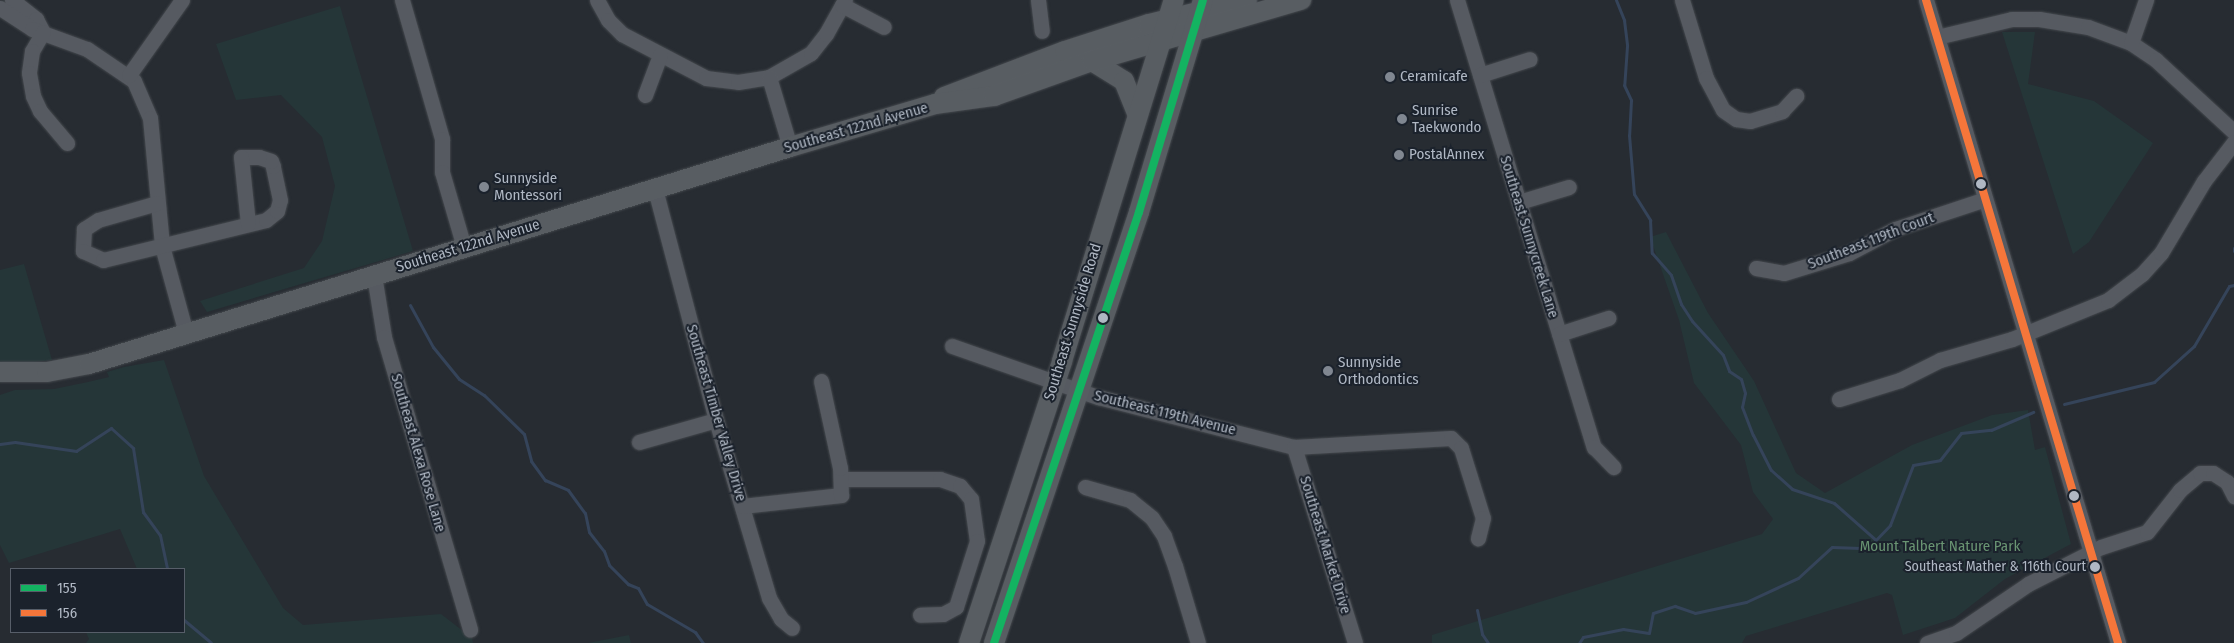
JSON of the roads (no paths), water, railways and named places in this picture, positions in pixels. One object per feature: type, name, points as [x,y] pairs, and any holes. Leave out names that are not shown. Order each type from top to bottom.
[{"type":"main road","name":"Southeast Sunnyside Road","points":[[969,643],[1055,381],[1174,0]]},
{"type":"main road","name":"Southeast 122nd Avenue","points":[[0,372],[34,373],[73,368],[374,274],[935,104],[994,96],[1092,61],[1163,40],[1199,15],[1247,0]]},
{"type":"main road","name":"Southeast 122nd Avenue","points":[[935,104],[947,94],[1065,51],[1168,20],[1301,0]]},
{"type":"main road","name":"Southeast Sunnyside Road","points":[[994,643],[1139,212],[1199,15]]},
{"type":"main road","points":[[1092,61],[1124,81],[1138,114]]},
{"type":"street","points":[[12,0],[36,19],[44,32]]},
{"type":"street","points":[[129,75],[182,0]]},
{"type":"street","points":[[402,0],[442,139],[442,172],[464,247]]},
{"type":"street","points":[[597,0],[608,20],[622,34],[706,78],[738,82],[769,77],[811,53],[844,3],[884,27]]},
{"type":"street","points":[[1038,0],[1042,31]]},
{"type":"street","name":"Southeast Sunnycreek Lane","points":[[1458,0],[1558,334],[1594,447],[1613,467]]},
{"type":"street","points":[[1682,0],[1706,78],[1723,110],[1736,119],[1750,121],[1782,110],[1796,96]]},
{"type":"street","points":[[1926,0],[2118,643]]},
{"type":"street","points":[[2131,43],[2146,0]]},
{"type":"street","points":[[0,8],[32,29],[88,49],[129,75],[140,91],[150,118],[162,246],[186,333]]},
{"type":"street","points":[[1937,38],[1990,22],[2039,19],[2088,27],[2131,43],[2156,60],[2234,132]]},
{"type":"street","points":[[44,32],[32,51],[29,73],[33,96],[40,111],[67,143]]},
{"type":"street","points":[[645,95],[660,55]]},
{"type":"street","points":[[1480,75],[1530,60]]},
{"type":"street","points":[[769,77],[790,147]]},
{"type":"street","points":[[1840,399],[1900,380],[1940,360],[2092,309],[2142,274],[2174,236],[2204,180],[2234,142]]},
{"type":"street","points":[[157,203],[98,220],[84,229],[83,251],[103,260],[266,220],[273,215],[280,200],[271,161],[241,157],[248,224]]},
{"type":"street","points":[[1519,202],[1569,187]]},
{"type":"street","name":"Southeast Timber Valley Drive","points":[[655,189],[716,420],[773,608],[792,628]]},
{"type":"street","name":"Southeast 119th Court","points":[[1756,268],[1784,273],[1849,252],[1896,229],[1985,199]]},
{"type":"street","name":"Southeast Alexa Rose Lane","points":[[374,274],[384,337],[470,630]]},
{"type":"street","points":[[1558,334],[1608,318]]},
{"type":"street","name":"Southeast 119th Avenue","points":[[952,346],[1079,390],[1294,447],[1451,438],[1461,448],[1483,518],[1478,538]]},
{"type":"street","points":[[742,506],[841,495],[842,479],[821,380]]},
{"type":"street","points":[[639,442],[716,420]]},
{"type":"street","name":"Southeast Market Drive","points":[[1294,447],[1355,643]]},
{"type":"street","points":[[1927,643],[1946,641],[2013,592],[2092,553],[2147,532],[2180,490],[2200,473],[2213,473],[2227,482],[2234,496]]},
{"type":"street","points":[[842,479],[940,479],[960,486],[971,499],[976,540],[956,607],[943,614],[920,615]]},
{"type":"street","points":[[1085,487],[1130,500],[1152,518],[1164,536],[1198,643]]},
{"type":"waterway","points":[[1616,0],[1624,20],[1627,46],[1624,85],[1631,100],[1629,135],[1634,194],[1650,220],[1652,253],[1671,275],[1681,304],[1692,321],[1723,355],[1729,371],[1741,379],[1745,393],[1742,407],[1753,435],[1771,470],[1792,489],[1834,503],[1876,540]]},
{"type":"waterway","points":[[2064,404],[2154,382],[2194,346],[2229,286],[2234,285]]},
{"type":"waterway","points":[[410,305],[433,347],[459,379],[484,395],[524,434],[531,461],[545,480],[568,490],[585,513],[589,532],[604,551],[609,565],[628,584],[638,588],[647,604],[695,632],[703,643]]},
{"type":"waterway","points":[[1579,643],[1583,637],[1623,629],[1649,633],[1653,613],[1675,606],[1695,613],[1746,602],[1798,578],[1832,547],[1868,548],[1890,525],[1913,465],[1940,460],[1961,433],[1991,430],[2033,412]]},
{"type":"waterway","points":[[0,444],[15,442],[76,451],[111,428],[133,448],[143,512],[160,535],[167,568]]},
{"type":"waterway","points":[[1477,610],[1482,634],[1488,643]]},
{"type":"waterway","points":[[185,621],[211,643]]},
{"type":"place","name":"Ceramicafe","points":[[1390,77]]},
{"type":"place","name":"Sunrise Taekwondo","points":[[1402,119]]},
{"type":"place","name":"PostalAnnex","points":[[1399,155]]},
{"type":"place","name":"Sunnyside Montessori","points":[[484,187]]},
{"type":"place","name":"Sunnyside Orthodontics","points":[[1328,371]]},
{"type":"place","name":"Southeast Mather & 116th Court","points":[[2095,567]]},
{"type":"park label","name":"Mount Talbert Nature Park","points":[[1940,547]]}]
